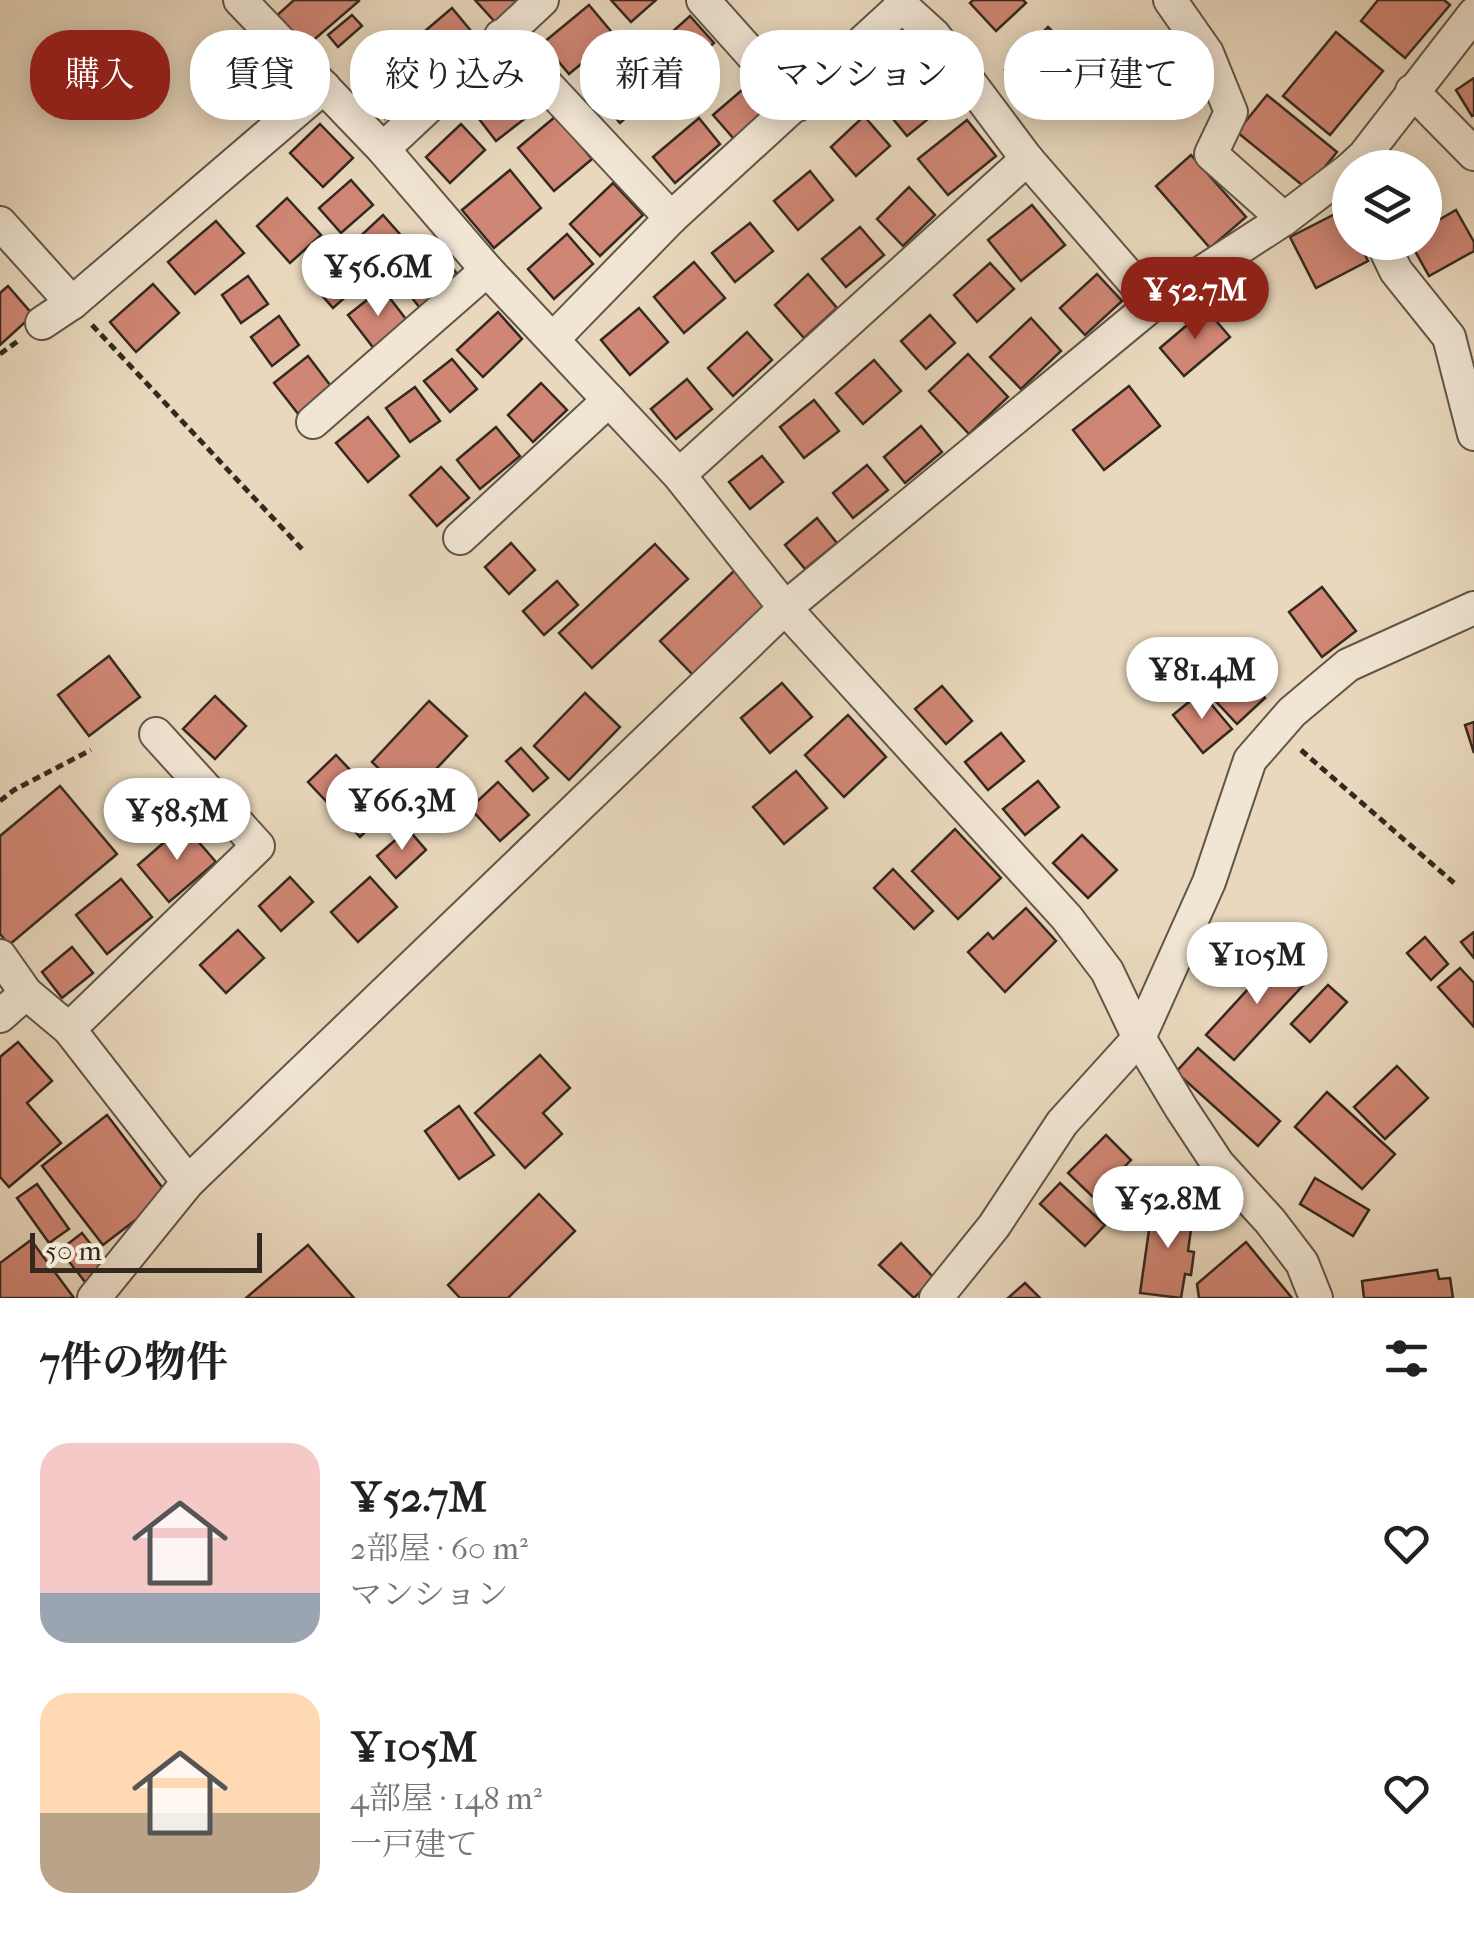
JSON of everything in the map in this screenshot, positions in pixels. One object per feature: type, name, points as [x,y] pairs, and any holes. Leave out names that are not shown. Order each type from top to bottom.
[{"type":"street","points":[[240,0],[269,30]]},
{"type":"street","points":[[508,30],[542,0]]},
{"type":"street","points":[[703,0],[740,41]]},
{"type":"street","points":[[1170,0],[1207,52],[1230,112],[1211,154],[1284,219]]},
{"type":"street","points":[[873,30],[901,3],[934,35],[1027,159],[1153,304]]},
{"type":"street","points":[[1368,150],[1474,14]]},
{"type":"street","points":[[1412,91],[1474,154]]},
{"type":"street","points":[[330,93],[487,270],[679,474],[785,608],[1067,918],[1107,971],[1139,1038],[1218,1164],[1302,1263],[1316,1298]]},
{"type":"street","points":[[560,99],[671,218]]},
{"type":"street","points":[[42,324],[72,303],[286,120]]},
{"type":"street","points":[[382,149],[413,120]]},
{"type":"street","points":[[552,339],[671,218],[779,120]]},
{"type":"street","points":[[679,474],[1027,159]]},
{"type":"street","points":[[94,1298],[188,1182],[785,608],[1153,304],[1332,184]]},
{"type":"street","points":[[0,223],[72,303]]},
{"type":"street","points":[[1390,260],[1449,337],[1474,434]]},
{"type":"street","points":[[313,422],[487,270]]},
{"type":"street","points":[[460,538],[609,400]]},
{"type":"street","points":[[936,1298],[994,1226],[1062,1124],[1139,1038],[1209,882],[1250,760],[1276,728],[1348,665],[1474,608]]},
{"type":"street","points":[[69,1029],[258,846],[156,734]]},
{"type":"street","points":[[0,956],[26,992],[69,1029],[188,1182]]},
{"type":"street","points":[[0,1016],[26,992]]},
{"type":"path","points":[[72,303],[302,549]]},
{"type":"path","points":[[1276,728],[1454,883]]},
{"type":"path","points":[[0,801],[91,750]]},
{"type":"building","points":[[294,0],[359,1],[325,30],[284,30],[274,18]]},
{"type":"building","points":[[475,0],[519,0],[495,22]]},
{"type":"building","points":[[611,0],[656,0],[631,22]]},
{"type":"building","points":[[1378,0],[1444,0],[1450,5],[1405,58],[1361,21]]},
{"type":"building","points":[[970,3],[1026,3],[996,31]]},
{"type":"building","points":[[589,5],[610,30],[580,30],[580,65],[569,74],[560,63],[559,30]]},
{"type":"building","points":[[452,8],[470,30],[426,30]]},
{"type":"building","points":[[352,15],[362,26],[350,30],[350,36],[338,47],[330,33]]},
{"type":"building","points":[[690,16],[702,30],[674,30]]},
{"type":"building","points":[[1336,32],[1383,71],[1330,135],[1283,96]]},
{"type":"building","points":[[1474,78],[1474,115],[1472,116],[1456,90]]},
{"type":"building","points":[[740,92],[740,120],[755,120],[734,139],[717,120],[720,109]]},
{"type":"building","points":[[1267,95],[1335,150],[1307,189],[1237,132]]},
{"type":"building","points":[[480,120],[523,120],[496,141]]},
{"type":"building","points":[[551,120],[559,120],[592,159],[554,191],[518,148]]},
{"type":"building","points":[[697,120],[720,144],[675,183],[653,157]]},
{"type":"building","points":[[860,120],[867,120],[890,146],[856,176],[831,147]]},
{"type":"building","points":[[894,120],[927,120],[907,136]]},
{"type":"building","points":[[967,120],[996,156],[948,195],[918,159]]},
{"type":"building","points":[[320,124],[353,158],[323,187],[290,153]]},
{"type":"building","points":[[461,124],[485,150],[450,183],[426,157]]},
{"type":"building","points":[[1191,155],[1246,217],[1210,248],[1156,186]]},
{"type":"building","points":[[510,170],[541,208],[494,248],[462,210]]},
{"type":"building","points":[[810,171],[833,200],[798,230],[774,201]]},
{"type":"building","points":[[351,180],[373,205],[341,233],[319,208]]},
{"type":"building","points":[[613,183],[643,215],[600,256],[570,224]]},
{"type":"building","points":[[909,187],[935,215],[903,246],[877,219]]},
{"type":"building","points":[[287,198],[321,235],[290,263],[257,226]]},
{"type":"building","points":[[1032,205],[1065,245],[1021,281],[988,240]]},
{"type":"building","points":[[1456,210],[1474,242],[1474,251],[1429,276],[1420,260],[1442,260],[1442,218]]},
{"type":"building","points":[[383,215],[405,240],[375,267],[353,243]]},
{"type":"building","points":[[1332,216],[1332,260],[1368,261],[1316,288],[1290,237]]},
{"type":"building","points":[[216,221],[244,253],[195,294],[168,262]]},
{"type":"building","points":[[750,223],[773,251],[735,282],[712,253]]},
{"type":"building","points":[[860,227],[884,255],[846,287],[822,259]]},
{"type":"building","points":[[567,234],[593,264],[554,299],[528,269]]},
{"type":"building","points":[[430,241],[459,276],[420,308],[392,273]]},
{"type":"building","points":[[346,255],[367,278],[333,308],[313,285]]},
{"type":"building","points":[[694,262],[725,298],[684,333],[654,297]]},
{"type":"building","points":[[990,263],[1014,289],[977,322],[954,295]]},
{"type":"building","points":[[808,274],[837,308],[804,338],[775,305]]},
{"type":"building","points":[[1097,274],[1122,301],[1085,335],[1060,308]]},
{"type":"building","points":[[248,276],[268,304],[241,323],[222,295]]},
{"type":"building","points":[[153,284],[179,313],[136,352],[110,322]]},
{"type":"building","points":[[8,286],[33,315],[0,345],[0,293]]},
{"type":"building","points":[[382,288],[409,323],[375,350],[348,315]]},
{"type":"building","points":[[639,308],[668,342],[630,375],[601,340]]},
{"type":"building","points":[[1206,309],[1230,337],[1184,376],[1160,348]]},
{"type":"building","points":[[498,312],[522,339],[483,377],[457,350]]},
{"type":"building","points":[[930,315],[955,343],[926,369],[901,341]]},
{"type":"building","points":[[279,316],[299,345],[272,366],[251,337]]},
{"type":"building","points":[[1031,318],[1061,351],[1021,389],[990,357]]},
{"type":"building","points":[[747,332],[772,360],[733,396],[708,368]]},
{"type":"building","points":[[968,354],[1008,397],[969,434],[929,391]]},
{"type":"building","points":[[308,356],[333,389],[299,415],[274,383]]},
{"type":"building","points":[[452,359],[477,389],[450,412],[424,381]]},
{"type":"building","points":[[874,360],[901,391],[863,424],[836,393]]},
{"type":"building","points":[[687,379],[712,409],[676,439],[651,409]]},
{"type":"building","points":[[541,383],[567,410],[533,442],[508,415]]},
{"type":"building","points":[[1129,386],[1160,426],[1104,470],[1073,430]]},
{"type":"building","points":[[415,387],[440,421],[410,442],[386,408]]},
{"type":"building","points":[[814,400],[839,431],[804,458],[780,427]]},
{"type":"building","points":[[368,417],[399,456],[368,482],[336,443]]},
{"type":"building","points":[[921,426],[942,452],[905,483],[884,457]]},
{"type":"building","points":[[496,427],[520,456],[480,489],[457,460]]},
{"type":"building","points":[[762,456],[783,482],[750,509],[729,482]]},
{"type":"building","points":[[867,465],[888,490],[853,518],[833,493]]},
{"type":"building","points":[[441,467],[469,498],[437,526],[410,495]]},
{"type":"building","points":[[817,518],[837,543],[805,569],[785,545]]},
{"type":"building","points":[[511,543],[535,570],[509,594],[485,567]]},
{"type":"building","points":[[655,544],[688,579],[592,668],[559,633]]},
{"type":"building","points":[[734,571],[769,608],[696,678],[660,641]]},
{"type":"building","points":[[557,581],[578,605],[544,635],[523,611]]},
{"type":"building","points":[[1322,587],[1356,631],[1322,657],[1289,612]]},
{"type":"building","points":[[109,656],[140,697],[89,736],[58,695]]},
{"type":"building","points":[[1237,668],[1265,698],[1237,724],[1209,694]]},
{"type":"building","points":[[782,683],[812,717],[770,753],[741,718]]},
{"type":"building","points":[[942,686],[972,721],[946,744],[915,709]]},
{"type":"building","points":[[1201,692],[1232,729],[1203,753],[1173,715]]},
{"type":"building","points":[[585,693],[620,727],[569,780],[534,746]]},
{"type":"building","points":[[215,696],[246,726],[215,759],[183,729]]},
{"type":"building","points":[[429,701],[467,736],[409,798],[372,762]]},
{"type":"building","points":[[848,715],[886,757],[844,797],[805,755]]},
{"type":"building","points":[[1474,722],[1474,753],[1465,725]]},
{"type":"building","points":[[1001,733],[1024,761],[988,790],[965,762]]},
{"type":"building","points":[[521,748],[548,778],[533,791],[506,761]]},
{"type":"building","points":[[336,755],[388,810],[360,837],[308,782]]},
{"type":"building","points":[[796,771],[827,808],[784,844],[753,807]]},
{"type":"building","points":[[1038,781],[1059,807],[1025,835],[1003,809]]},
{"type":"building","points":[[498,782],[529,815],[500,841],[470,808]]},
{"type":"building","points":[[60,786],[117,854],[9,945],[0,934],[0,836]]},
{"type":"building","points":[[184,825],[216,862],[169,902],[138,865]]},
{"type":"building","points":[[408,829],[426,850],[396,878],[377,856]]},
{"type":"building","points":[[955,829],[1001,878],[958,919],[912,871]]},
{"type":"building","points":[[1082,835],[1117,870],[1088,898],[1053,863]]},
{"type":"building","points":[[893,869],[933,911],[914,929],[874,888]]},
{"type":"building","points":[[290,877],[313,902],[281,931],[259,906]]},
{"type":"building","points":[[370,877],[397,907],[358,942],[331,912]]},
{"type":"building","points":[[121,879],[152,917],[107,954],[76,915]]},
{"type":"building","points":[[1026,908],[1056,941],[1005,992],[968,952],[988,933],[993,939]]},
{"type":"building","points":[[238,930],[264,958],[226,993],[200,965]]},
{"type":"building","points":[[1474,932],[1474,958],[1461,942]]},
{"type":"building","points":[[1425,937],[1448,964],[1431,980],[1407,953]]},
{"type":"building","points":[[72,947],[93,973],[62,998],[42,972]]},
{"type":"building","points":[[1280,954],[1308,980],[1234,1060],[1206,1035]]},
{"type":"building","points":[[1460,968],[1474,983],[1474,1027],[1438,987]]},
{"type":"building","points":[[1328,985],[1347,1002],[1310,1042],[1291,1024]]},
{"type":"building","points":[[18,1042],[52,1081],[27,1103],[61,1143],[9,1187],[0,1177],[0,1057]]},
{"type":"building","points":[[1198,1048],[1280,1121],[1258,1146],[1176,1072]]},
{"type":"building","points":[[540,1055],[570,1088],[543,1113],[562,1134],[525,1168],[475,1113]]},
{"type":"building","points":[[1397,1066],[1428,1098],[1385,1139],[1354,1107]]},
{"type":"building","points":[[1327,1092],[1395,1154],[1362,1189],[1295,1127]]},
{"type":"building","points":[[459,1106],[494,1155],[459,1179],[425,1131]]},
{"type":"building","points":[[107,1115],[168,1195],[103,1245],[42,1166]]},
{"type":"building","points":[[1106,1135],[1131,1160],[1094,1198],[1068,1173]]},
{"type":"building","points":[[1315,1178],[1369,1210],[1353,1236],[1300,1204]]},
{"type":"building","points":[[1060,1183],[1105,1225],[1085,1246],[1040,1204]]},
{"type":"building","points":[[37,1184],[69,1229],[49,1243],[17,1198]]},
{"type":"building","points":[[539,1194],[575,1231],[508,1298],[460,1298],[448,1285]]},
{"type":"building","points":[[1153,1202],[1194,1208],[1188,1251],[1194,1252],[1191,1275],[1185,1274],[1181,1298],[1140,1293]]},
{"type":"building","points":[[82,1233],[111,1270],[89,1287],[60,1250]]},
{"type":"building","points":[[31,1240],[74,1298],[0,1298],[0,1263]]},
{"type":"building","points":[[1246,1242],[1292,1298],[1199,1298],[1197,1284]]},
{"type":"building","points":[[901,1243],[934,1278],[914,1298],[879,1265]]},
{"type":"building","points":[[308,1245],[354,1298],[246,1298]]},
{"type":"building","points":[[1437,1270],[1439,1279],[1450,1278],[1453,1298],[1364,1298],[1362,1281]]},
{"type":"building","points":[[1025,1283],[1040,1298],[1008,1298]]}]
